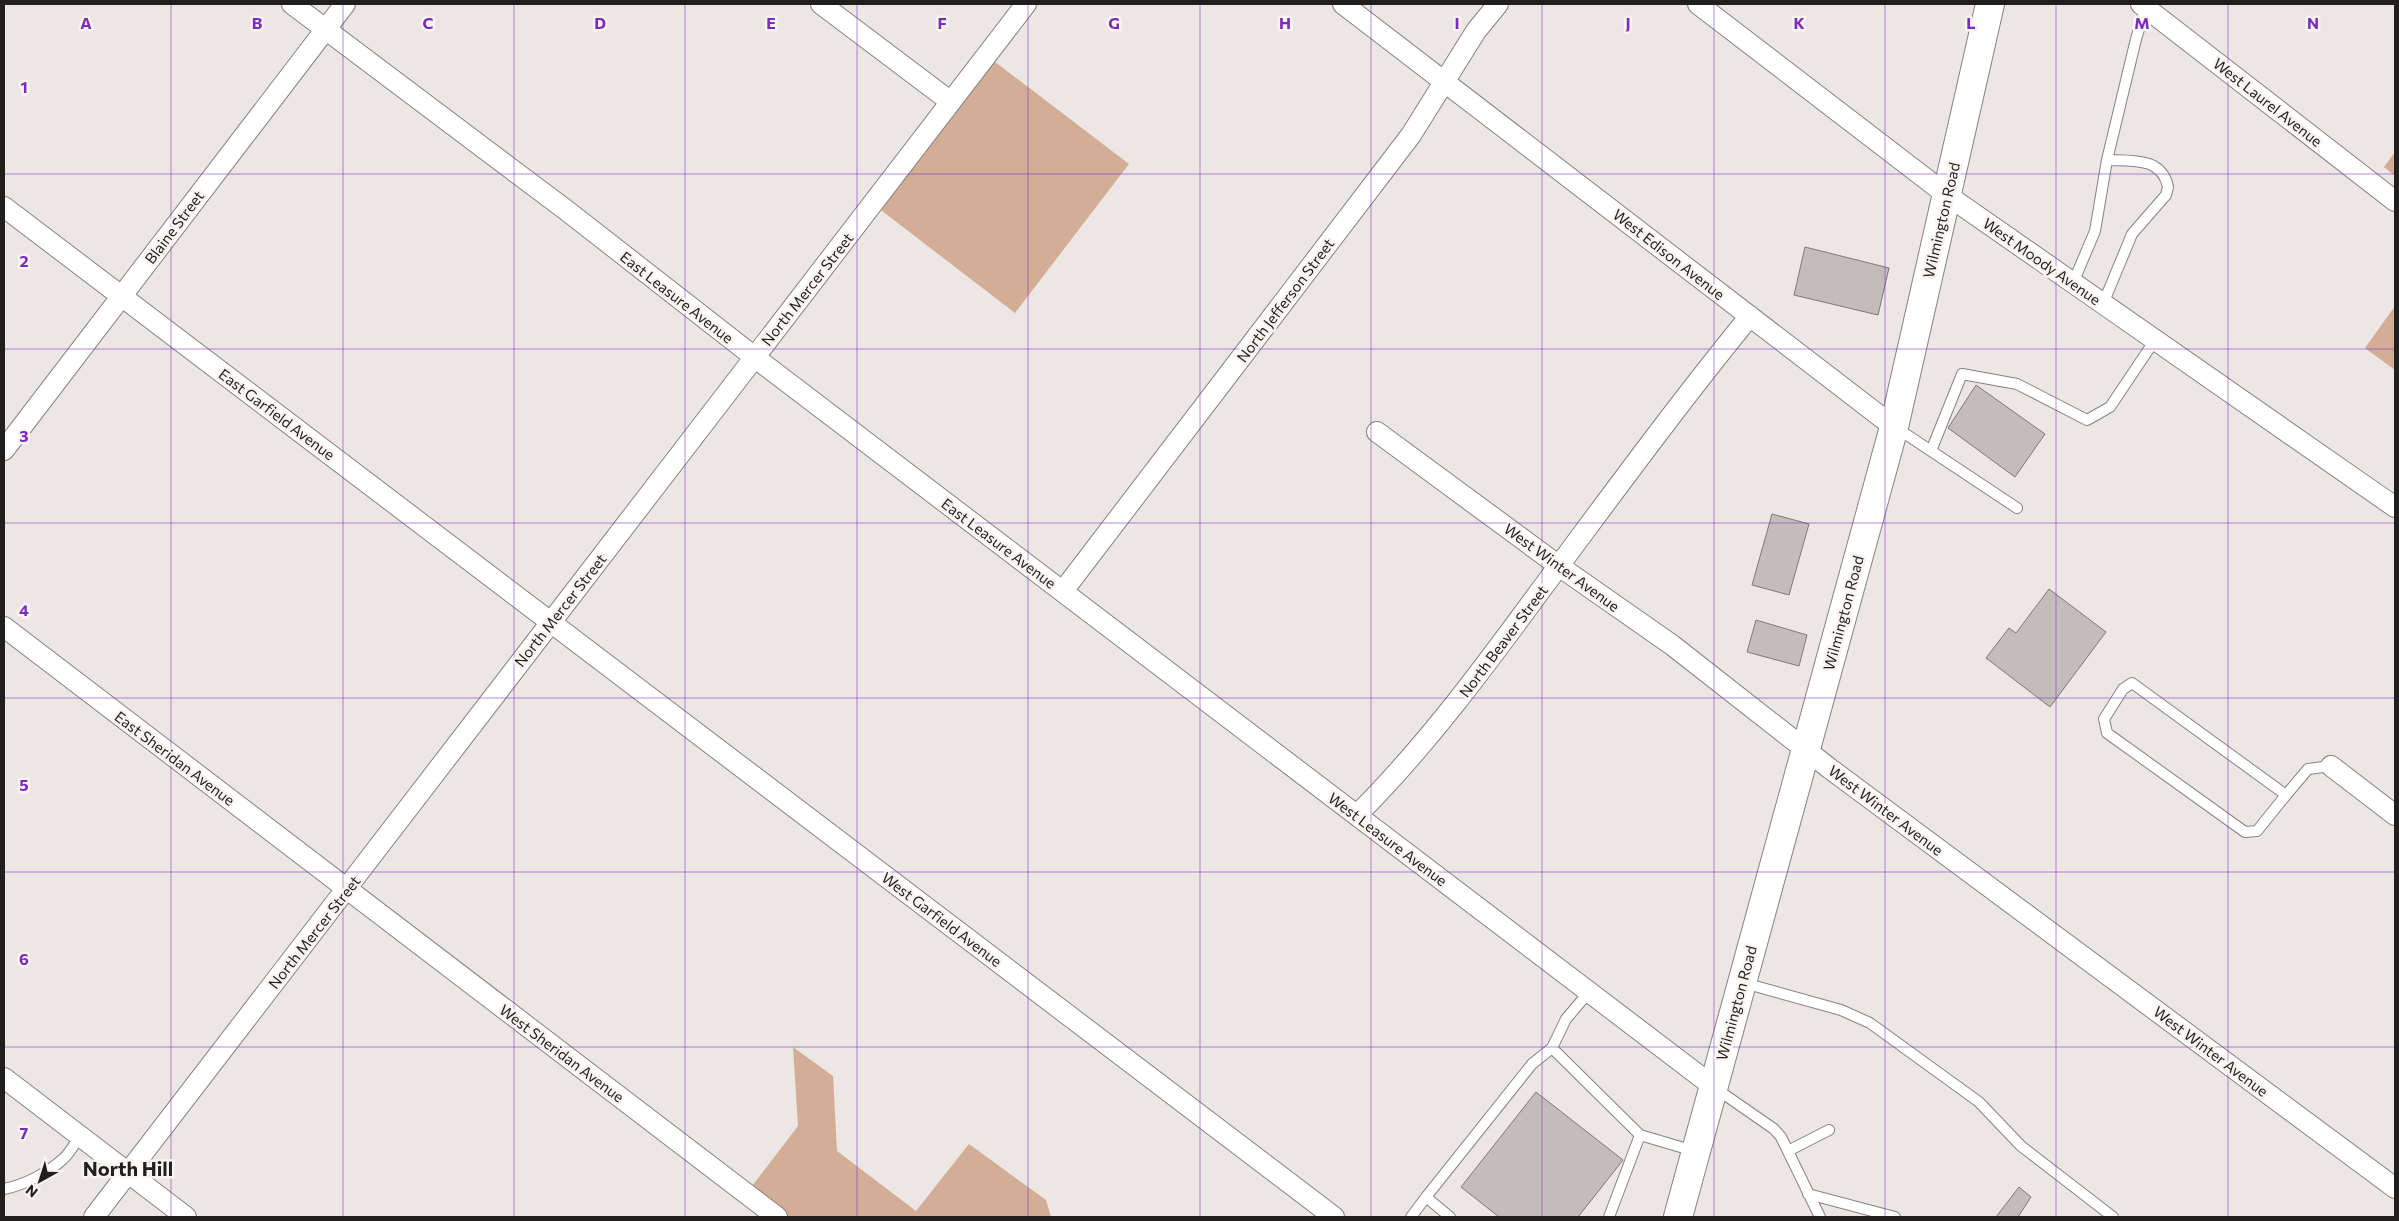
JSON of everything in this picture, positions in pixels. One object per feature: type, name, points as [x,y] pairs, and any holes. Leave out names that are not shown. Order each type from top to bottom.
[{"type":"main road","name":"Wilmington Road","points":[[1678,1217],[1894,427],[1990,4]]},
{"type":"street","name":"East Leasure Avenue","points":[[292,4],[558,204],[754,357],[1063,591]]},
{"type":"street","name":"Blaine Street","points":[[4,450],[123,297],[223,162],[345,4]]},
{"type":"street","points":[[821,4],[950,102]]},
{"type":"street","name":"North Mercer Street","points":[[94,1217],[1026,4]]},
{"type":"street","name":"West Edison Avenue","points":[[1343,4],[1894,427]]},
{"type":"street","name":"North Jefferson Street","points":[[1063,591],[1411,135],[1476,31],[1498,4]]},
{"type":"street","name":"West Moody Avenue","points":[[1698,4],[1947,195],[2395,507]]},
{"type":"street","name":"West Laurel Avenue","points":[[2144,5],[2395,201]]},
{"type":"street","name":"East Garfield Avenue","points":[[4,207],[551,621]]},
{"type":"street","name":"North Beaver Street","points":[[1356,815],[1421,746],[1455,705],[1694,384],[1750,316]]},
{"type":"street","name":"West Winter Avenue","points":[[1377,432],[1559,566],[1672,645],[1806,750],[2395,1188]]},
{"type":"street","name":"West Leasure Avenue","points":[[1063,591],[1714,1087]]},
{"type":"street","name":"West Garfield Avenue","points":[[551,621],[1334,1217]]},
{"type":"street","name":"East Sheridan Avenue","points":[[4,627],[346,890]]},
{"type":"street","points":[[2331,766],[2395,815]]},
{"type":"street","name":"West Sheridan Avenue","points":[[346,890],[777,1217]]},
{"type":"street","points":[[4,1078],[186,1217]]},
{"type":"lane","points":[[2074,283],[2095,231],[2107,160],[2144,5]]},
{"type":"lane","points":[[2103,304],[2132,234],[2166,195],[2168,187],[2160,170],[2151,162],[2107,160]]},
{"type":"lane","points":[[1931,451],[1962,374],[2017,384],[2088,420],[2110,407],[2155,340]]},
{"type":"lane","points":[[1894,427],[2017,508]]},
{"type":"lane","points":[[2286,795],[2132,683],[2123,689],[2104,719],[2107,733],[2245,832],[2257,831],[2308,769],[2331,766]]},
{"type":"lane","points":[[1742,983],[1842,1010],[1870,1023],[1979,1102],[2021,1146],[2113,1217]]},
{"type":"lane","points":[[1410,1217],[1532,1064],[1552,1048],[1566,1019],[1589,992]]},
{"type":"lane","points":[[1552,1048],[1640,1135],[1696,1151]]},
{"type":"lane","points":[[1714,1087],[1774,1129],[1781,1137],[1820,1217]]},
{"type":"lane","points":[[1788,1151],[1829,1130]]},
{"type":"lane","points":[[1609,1217],[1640,1135]]},
{"type":"lane","points":[[4,1189],[13,1188],[57,1163],[64,1158],[80,1136]]},
{"type":"lane","points":[[1808,1194],[1895,1217]]},
{"type":"lane","points":[[1426,1197],[1450,1217]]},
{"type":"shaded area","points":[[986,55],[1129,164],[1015,313],[873,204]]},
{"type":"shaded area","points":[[2395,152],[2395,176],[2384,167]]},
{"type":"shaded area","points":[[2395,306],[2395,370],[2365,348]]},
{"type":"shaded area","points":[[793,1047],[833,1076],[837,1151],[916,1211],[969,1144],[1046,1200],[1051,1217],[777,1217],[746,1194],[798,1126]]},
{"type":"building","points":[[1805,247],[1889,268],[1878,315],[1794,295]]},
{"type":"building","points":[[1976,385],[2045,434],[2015,477],[1948,428]]},
{"type":"building","points":[[1772,514],[1809,524],[1789,595],[1752,585]]},
{"type":"building","points":[[2049,589],[2106,632],[2050,707],[1986,658],[2009,628],[2016,633]]},
{"type":"building","points":[[1756,620],[1807,635],[1799,666],[1747,652]]},
{"type":"building","points":[[1536,1092],[1623,1160],[1578,1217],[1499,1217],[1461,1187]]},
{"type":"building","points":[[2019,1187],[2031,1197],[2018,1217],[1996,1217]]},
{"type":"district","name":"North Hill","points":[[128,1168]]}]
